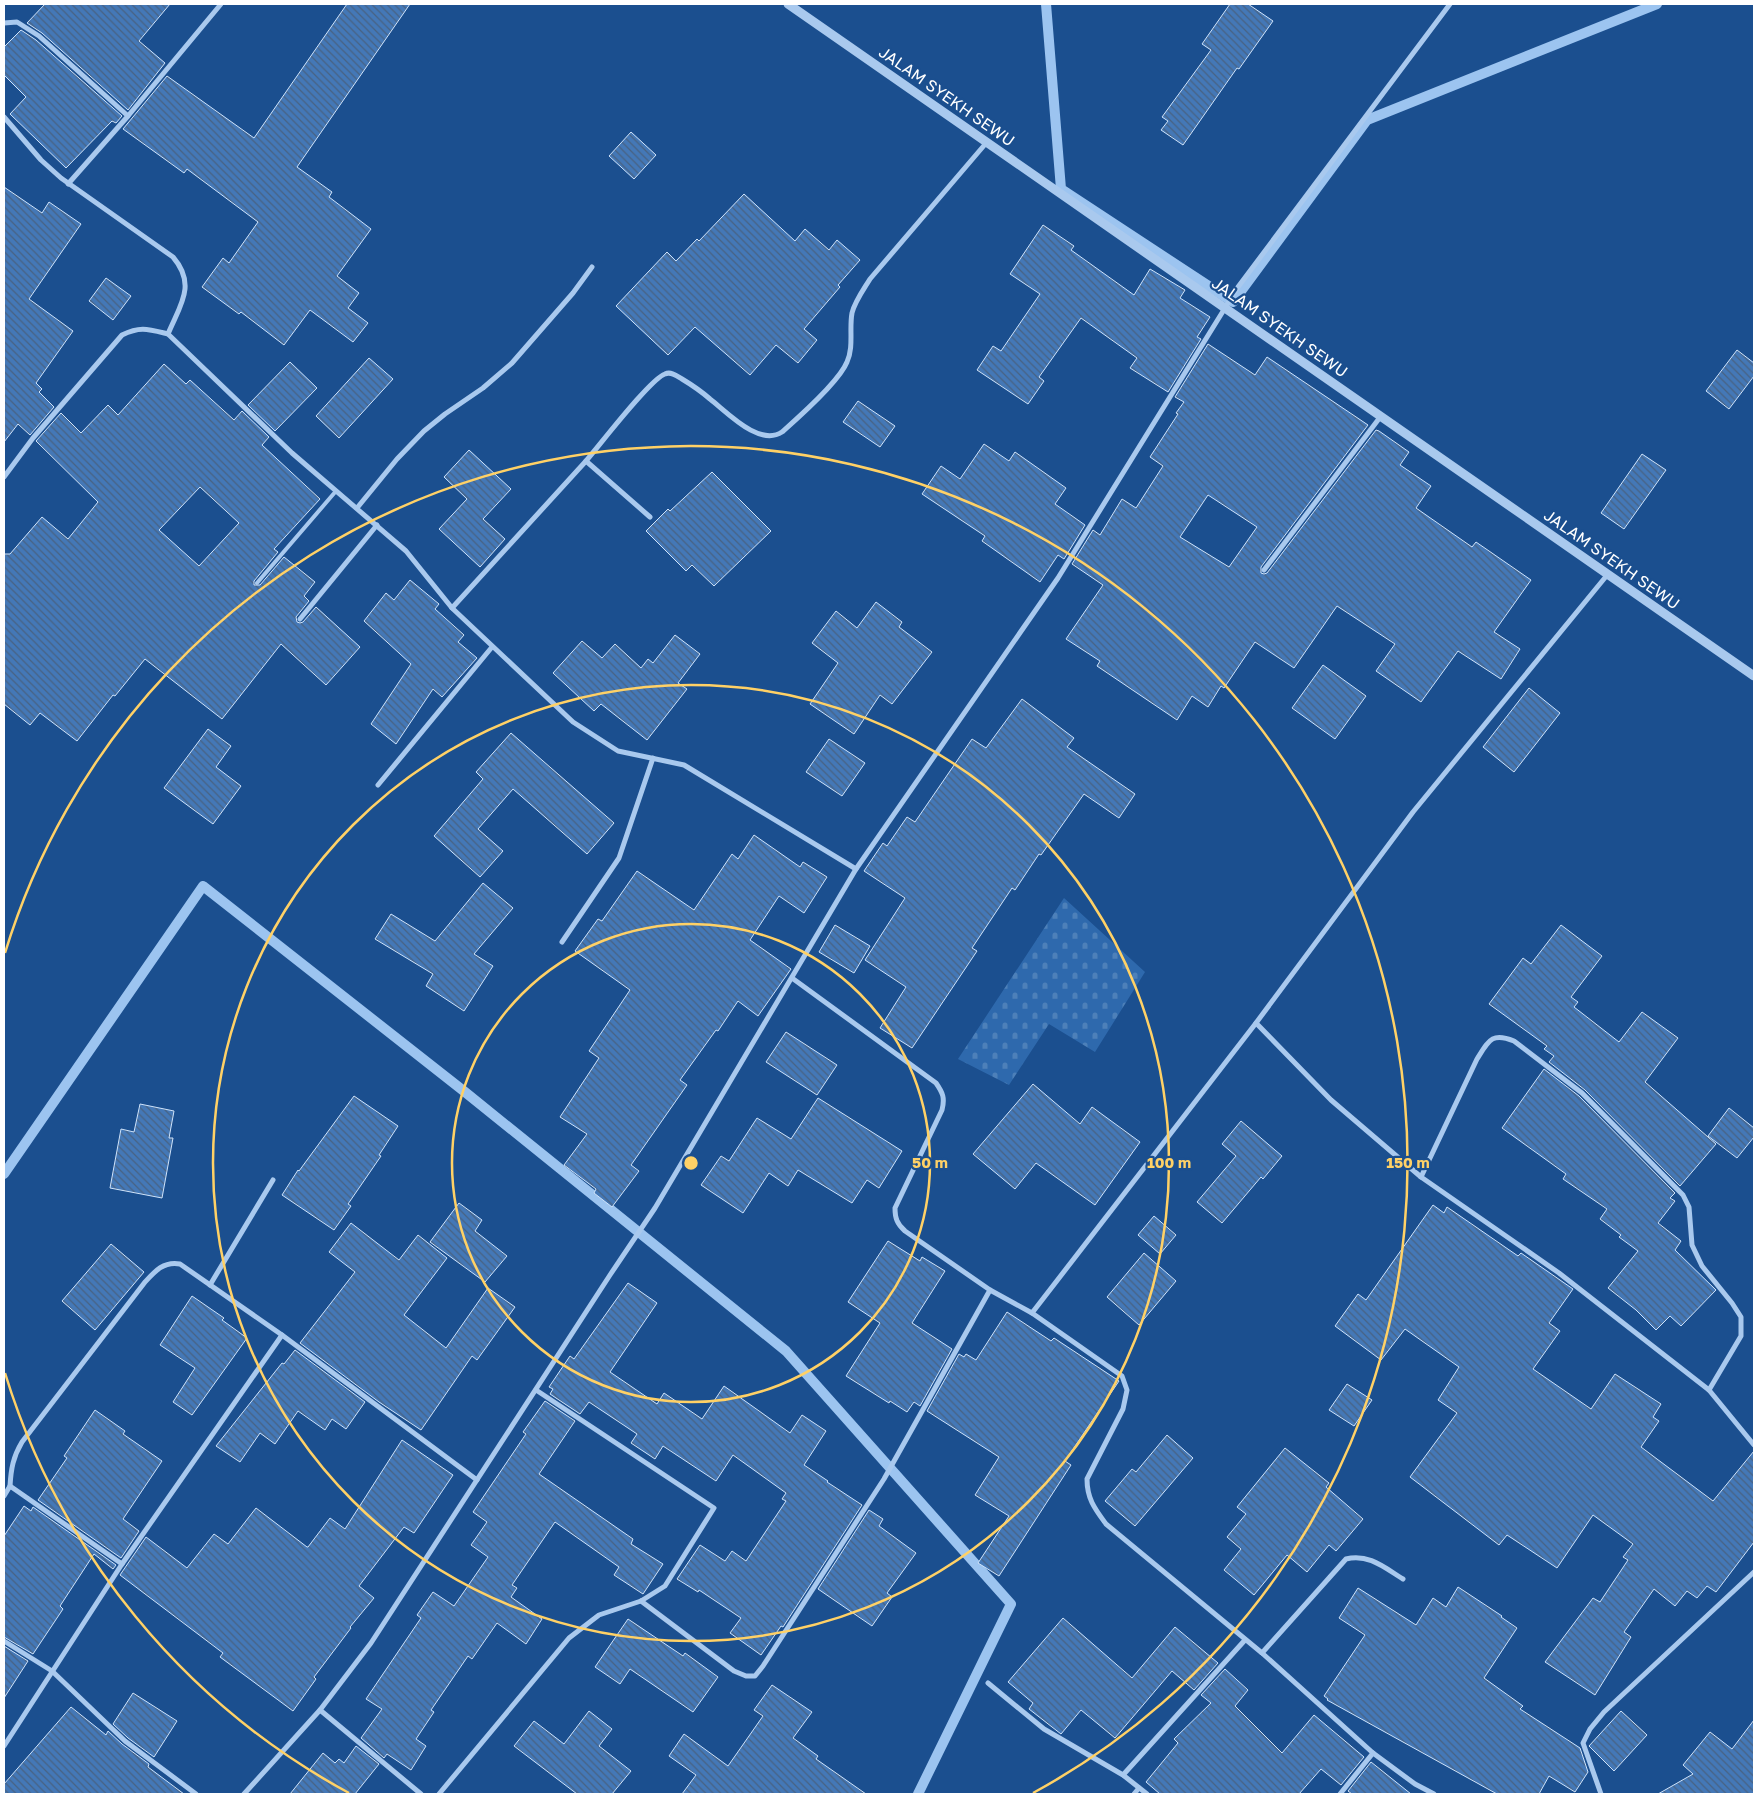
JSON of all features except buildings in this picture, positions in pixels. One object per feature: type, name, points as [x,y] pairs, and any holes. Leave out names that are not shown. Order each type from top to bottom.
[{"type":"street","points":[[68,184],[128,116],[221,4]]},
{"type":"street","name":"JALAM SYEKH SEWU","points":[[788,4],[1227,306],[1381,416],[1754,676]]},
{"type":"street","points":[[244,1794],[320,1710],[372,1643],[655,1208],[856,869],[1058,578],[1238,287],[1450,4]]},
{"type":"street","points":[[4,23],[17,22],[39,36],[128,116]]},
{"type":"street","points":[[4,117],[42,160],[68,184],[173,257],[182,267],[186,279],[185,290],[168,334]]},
{"type":"street","points":[[452,608],[586,462],[639,398],[658,378],[665,374],[676,375],[690,384],[738,422],[756,433],[776,436],[782,432],[824,391],[847,363],[850,353],[852,312],[870,279],[988,142]]},
{"type":"street","points":[[357,508],[397,459],[424,431],[483,388],[512,363],[592,267]]},
{"type":"street","points":[[4,477],[32,438],[122,335],[134,329],[146,328],[168,334],[292,453],[406,551],[452,608],[573,722],[618,751],[684,766],[856,869]]},
{"type":"street","points":[[1264,570],[1381,416]]},
{"type":"street","points":[[586,462],[650,517]]},
{"type":"street","points":[[300,620],[377,526]]},
{"type":"street","points":[[1032,1313],[1256,1023],[1413,812],[1608,574]]},
{"type":"street","points":[[378,784],[492,646]]},
{"type":"street","points":[[562,942],[619,858],[653,758]]},
{"type":"street","points":[[792,978],[936,1083],[943,1093],[945,1101],[942,1110],[895,1208],[898,1226],[990,1290],[1032,1313],[1122,1376],[1127,1390],[1123,1409],[1087,1479],[1087,1492],[1096,1511],[1106,1524],[1262,1653],[1373,1752],[1415,1784],[1434,1794]]},
{"type":"street","points":[[1256,1023],[1330,1100],[1421,1177],[1558,1273],[1709,1390],[1754,1445]]},
{"type":"street","points":[[1421,1177],[1485,1046],[1495,1037],[1502,1036],[1514,1041],[1582,1093],[1683,1195],[1689,1207],[1692,1245],[1702,1266],[1741,1317],[1741,1336],[1709,1390]]},
{"type":"street","points":[[210,1285],[274,1180]]},
{"type":"street","points":[[4,1496],[10,1486],[11,1465],[22,1442],[154,1272],[164,1264],[173,1263],[180,1264],[282,1335],[477,1480]]},
{"type":"street","points":[[641,1600],[734,1671],[746,1676],[755,1676],[884,1479],[990,1290]]},
{"type":"street","points":[[4,1746],[122,1564],[282,1335]]},
{"type":"street","points":[[439,1794],[568,1638],[599,1615],[641,1600],[665,1586],[714,1508],[536,1390]]},
{"type":"street","points":[[10,1486],[122,1564]]},
{"type":"street","points":[[1262,1653],[1346,1559],[1356,1556],[1370,1559],[1402,1579]]},
{"type":"street","points":[[1601,1794],[1583,1743],[1590,1729],[1604,1712],[1754,1572]]},
{"type":"street","points":[[1123,1775],[1246,1640]]},
{"type":"street","points":[[4,1641],[52,1671],[125,1741],[196,1794]]},
{"type":"street","points":[[988,1682],[1044,1729],[1123,1775],[1147,1794]]},
{"type":"street","points":[[320,1710],[421,1794]]},
{"type":"street","points":[[1340,1794],[1373,1752]]},
{"type":"street","points":[[1134,1794],[1139,1788]]},
{"type":"lane","points":[[257,583],[336,491]]},
{"type":"green space","points":[[1064,898],[1145,972],[1095,1052],[1049,1024],[1009,1085],[958,1059]]},
{"type":"waterway","points":[[1046,4],[1061,189],[1233,302],[1367,120],[1657,4]]},
{"type":"waterway","points":[[4,1174],[203,886],[465,1092],[786,1351],[1011,1604],[918,1794]]}]
